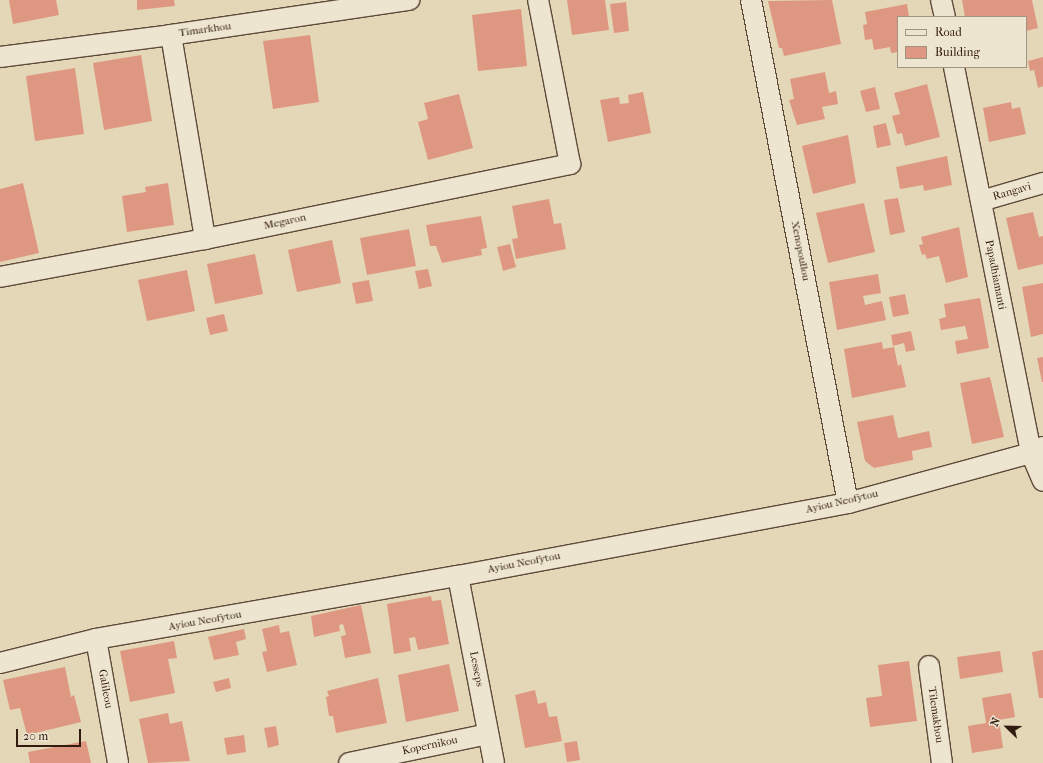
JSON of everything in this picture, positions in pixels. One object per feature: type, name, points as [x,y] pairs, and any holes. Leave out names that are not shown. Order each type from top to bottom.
[{"type":"street","name":"Timarkhou","points":[[0,57],[171,36],[408,0]]},
{"type":"street","name":"Megaron","points":[[0,277],[205,239],[570,164],[538,0]]},
{"type":"street","name":"Xenopoullou","points":[[752,0],[848,503]]},
{"type":"street","points":[[941,0],[945,16]]},
{"type":"street","points":[[171,36],[205,239]]},
{"type":"street","name":"Papadhiamanti","points":[[954,68],[981,201],[1043,481]]},
{"type":"street","name":"Rangavi","points":[[981,201],[1043,184]]},
{"type":"street","name":"Ayiou Neofytou","points":[[0,663],[96,639],[458,576],[848,503],[1037,450]]},
{"type":"street","name":"Lesseps","points":[[458,576],[494,763]]},
{"type":"street","name":"Galileou","points":[[96,639],[118,763]]},
{"type":"street","name":"Tilemakhou","points":[[929,666],[942,763]]},
{"type":"street","name":"Kopernikou","points":[[349,763],[488,734]]},
{"type":"building","points":[[9,0],[56,0],[59,15],[13,24]]},
{"type":"building","points":[[137,0],[174,0],[175,6],[137,10]]},
{"type":"building","points":[[567,0],[605,0],[609,30],[572,35]]},
{"type":"building","points":[[832,0],[841,44],[784,56],[782,48],[779,48],[768,1]]},
{"type":"building","points":[[962,0],[1032,0],[1038,28],[1027,31],[1027,16],[965,16]]},
{"type":"building","points":[[626,2],[629,31],[614,33],[610,4]]},
{"type":"building","points":[[907,4],[909,16],[897,16],[897,52],[891,53],[890,47],[874,50],[872,39],[865,40],[863,25],[867,24],[865,12]]},
{"type":"building","points":[[521,9],[527,66],[478,71],[472,15]]},
{"type":"building","points":[[310,35],[319,102],[273,109],[263,41]]},
{"type":"building","points":[[141,55],[152,121],[104,130],[93,63]]},
{"type":"building","points":[[1043,57],[1043,86],[1038,88],[1034,70],[1030,71],[1028,61]]},
{"type":"building","points":[[75,68],[84,134],[35,141],[26,76]]},
{"type":"building","points":[[825,72],[829,93],[836,91],[838,104],[822,107],[825,119],[797,125],[789,100],[794,99],[790,79]]},
{"type":"building","points":[[927,84],[940,137],[905,146],[902,133],[897,134],[892,116],[900,114],[894,93]]},
{"type":"building","points":[[875,87],[880,109],[866,112],[860,91]]},
{"type":"building","points":[[643,92],[651,133],[608,142],[600,100],[619,97],[620,104],[629,103],[628,95]]},
{"type":"building","points":[[459,94],[473,148],[428,160],[418,122],[428,119],[424,103]]},
{"type":"building","points":[[1011,102],[1012,109],[1020,107],[1026,134],[989,142],[983,108]]},
{"type":"building","points":[[886,123],[891,145],[877,148],[873,126]]},
{"type":"building","points":[[848,135],[856,183],[813,194],[802,146]]},
{"type":"building","points":[[947,156],[952,185],[924,191],[923,185],[900,189],[896,167]]},
{"type":"building","points":[[23,183],[39,253],[0,262],[0,189]]},
{"type":"building","points":[[168,183],[174,225],[127,232],[122,196],[146,192],[145,187]]},
{"type":"building","points":[[898,198],[905,232],[890,235],[884,200]]},
{"type":"building","points":[[549,199],[554,224],[561,223],[566,249],[516,259],[512,239],[518,238],[512,206]]},
{"type":"building","points":[[864,203],[875,252],[828,263],[816,213]]},
{"type":"building","points":[[1033,212],[1039,237],[1043,236],[1043,264],[1018,270],[1006,218]]},
{"type":"building","points":[[481,216],[487,248],[481,249],[482,255],[442,263],[436,246],[430,246],[426,225]]},
{"type":"building","points":[[959,227],[968,277],[946,283],[939,256],[927,259],[925,254],[922,255],[919,245],[923,244],[921,237]]},
{"type":"building","points":[[409,229],[416,266],[367,275],[360,238]]},
{"type":"building","points":[[332,240],[341,283],[297,292],[288,250]]},
{"type":"building","points":[[510,244],[516,267],[503,271],[497,247]]},
{"type":"building","points":[[255,254],[263,294],[215,304],[207,264]]},
{"type":"building","points":[[428,269],[432,286],[419,289],[415,271]]},
{"type":"building","points":[[187,270],[195,311],[147,321],[138,280]]},
{"type":"building","points":[[878,274],[881,293],[863,296],[865,305],[882,301],[886,320],[837,330],[829,282]]},
{"type":"building","points":[[369,280],[373,301],[356,304],[352,283]]},
{"type":"building","points":[[1043,283],[1043,334],[1031,337],[1022,287]]},
{"type":"building","points":[[905,294],[909,314],[893,317],[889,297]]},
{"type":"building","points":[[980,298],[989,348],[957,354],[955,341],[968,339],[965,326],[941,330],[939,319],[946,317],[944,304]]},
{"type":"building","points":[[224,314],[228,331],[210,335],[206,318]]},
{"type":"building","points":[[911,331],[915,350],[906,352],[904,343],[893,346],[891,335]]},
{"type":"building","points":[[882,342],[883,349],[894,347],[898,366],[901,364],[906,387],[852,398],[844,349]]},
{"type":"building","points":[[1043,357],[1043,382],[1042,382],[1037,358]]},
{"type":"building","points":[[990,377],[1004,437],[972,444],[960,383]]},
{"type":"building","points":[[893,415],[898,438],[929,431],[932,447],[912,451],[913,460],[874,468],[865,461],[857,422]]},
{"type":"building","points":[[431,596],[432,601],[441,600],[449,644],[418,650],[415,637],[409,638],[411,651],[394,654],[387,604]]},
{"type":"building","points":[[361,605],[371,653],[345,658],[341,636],[346,635],[343,624],[339,625],[340,631],[314,637],[311,616]]},
{"type":"building","points":[[279,625],[280,633],[289,631],[297,665],[267,672],[262,652],[267,651],[262,629]]},
{"type":"building","points":[[244,629],[246,639],[236,642],[239,655],[214,660],[208,637]]},
{"type":"building","points":[[174,641],[177,658],[168,659],[175,693],[130,702],[120,651]]},
{"type":"building","points":[[1043,650],[1043,698],[1039,698],[1032,652]]},
{"type":"building","points":[[1000,651],[1003,672],[960,679],[957,657]]},
{"type":"building","points":[[909,661],[917,721],[870,727],[866,698],[882,696],[878,665]]},
{"type":"building","points":[[449,664],[459,711],[406,722],[398,675]]},
{"type":"building","points":[[65,667],[71,697],[74,695],[81,722],[27,735],[20,708],[10,710],[3,680]]},
{"type":"building","points":[[229,678],[231,688],[216,692],[213,682]]},
{"type":"building","points":[[378,678],[387,723],[336,733],[333,716],[329,716],[326,697],[329,696],[327,691]]},
{"type":"building","points":[[535,690],[538,704],[546,702],[549,717],[557,716],[562,741],[525,748],[515,695]]},
{"type":"building","points":[[1011,693],[1015,717],[999,720],[1003,748],[972,753],[968,726],[986,723],[982,698]]},
{"type":"building","points":[[168,713],[170,724],[182,721],[190,761],[148,763],[139,719]]},
{"type":"building","points":[[276,726],[279,745],[268,748],[264,728]]},
{"type":"building","points":[[244,735],[246,752],[227,755],[224,738]]},
{"type":"building","points":[[86,741],[91,763],[30,763],[28,752]]},
{"type":"building","points":[[577,741],[580,760],[567,762],[564,743]]}]
